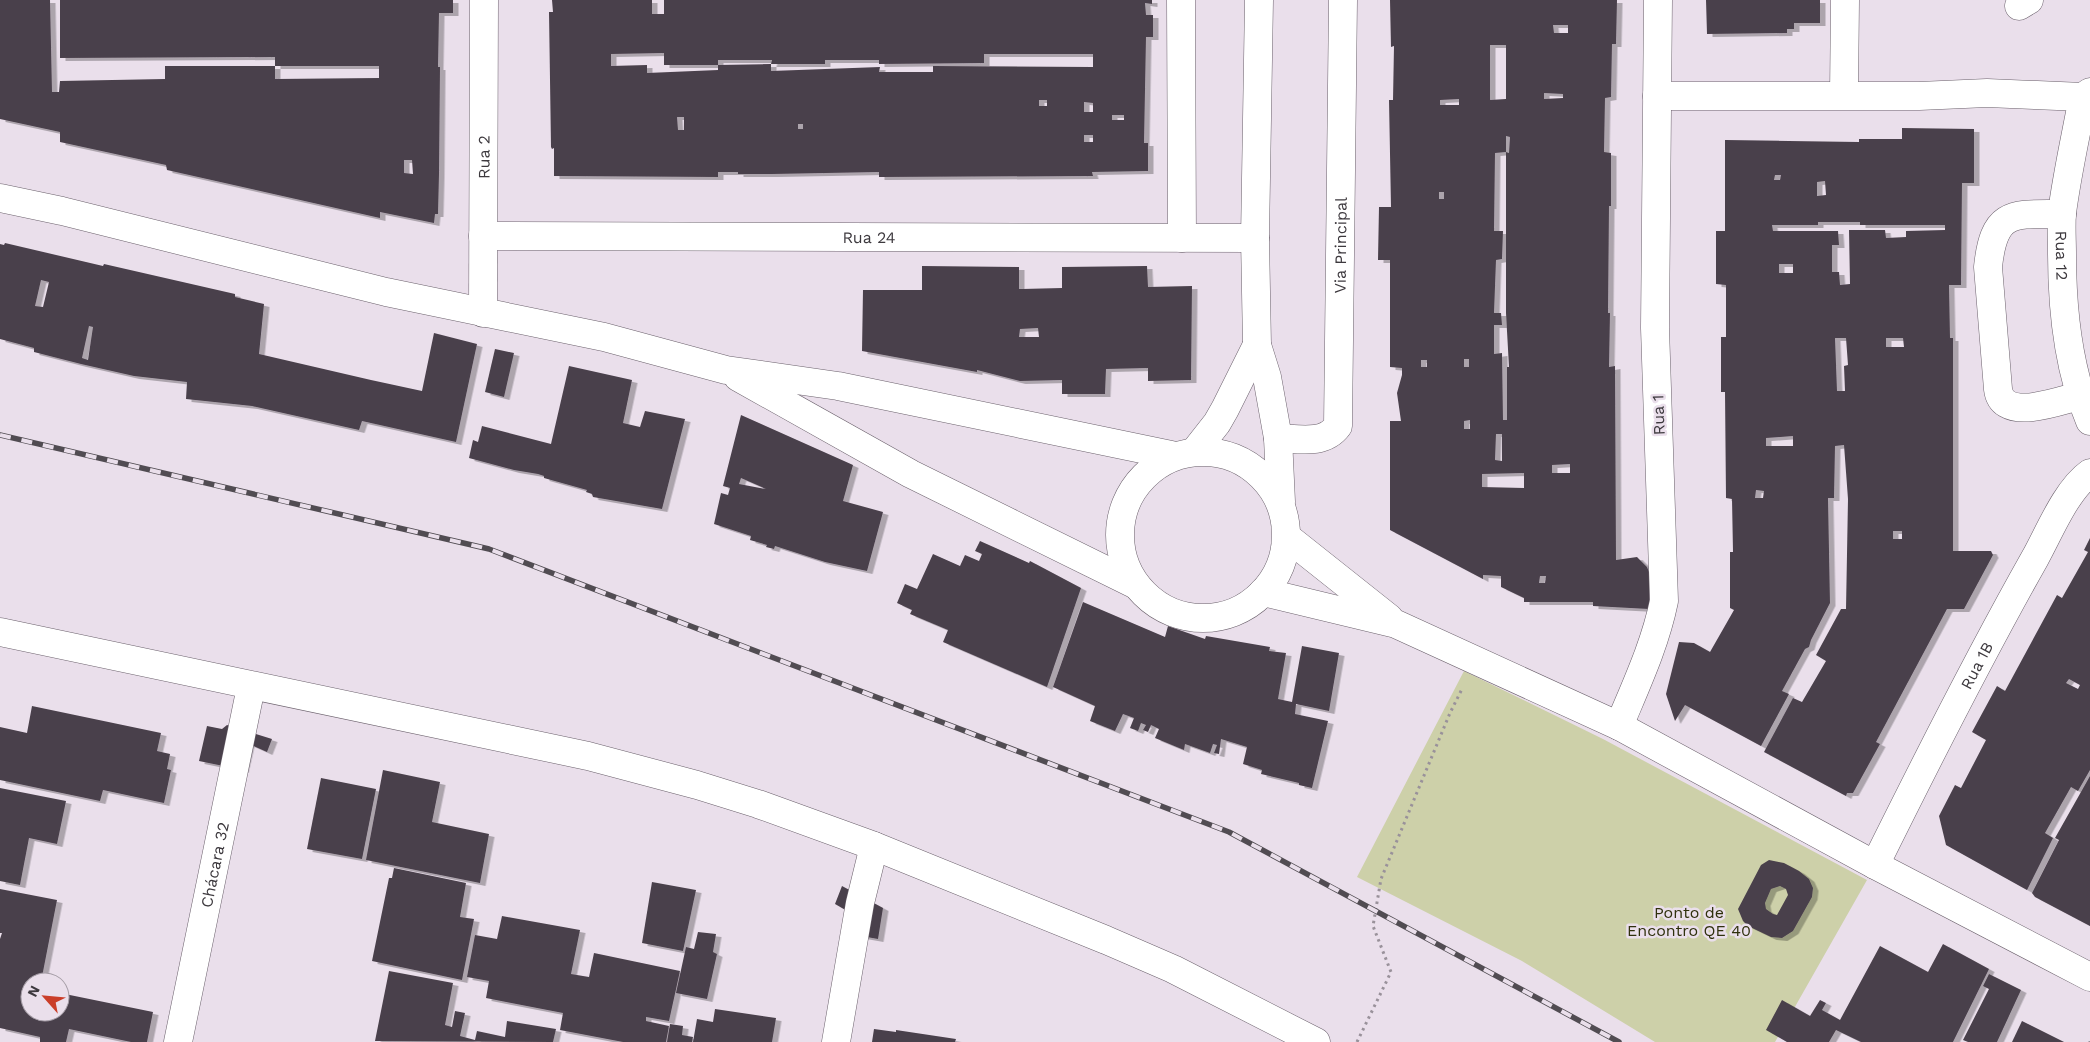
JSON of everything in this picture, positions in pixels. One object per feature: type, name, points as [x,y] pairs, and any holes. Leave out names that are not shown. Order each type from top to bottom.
[{"type":"street","name":"Rua 2","points":[[483,313],[484,0]]},
{"type":"street","points":[[1181,0],[1182,238]]},
{"type":"street","points":[[726,370],[911,474],[1134,584],[1151,601],[1178,615],[1208,618],[1238,610],[1264,592],[1280,567],[1286,537],[1278,438],[1267,377],[1257,345],[1255,238],[1259,0]]},
{"type":"street","name":"Via Principal","points":[[1278,438],[1316,439],[1325,437],[1338,426],[1343,0]]},
{"type":"street","name":"Rua 1","points":[[1619,726],[1651,650],[1659,627],[1664,601],[1655,328],[1658,0]]},
{"type":"street","points":[[1844,95],[1845,0]]},
{"type":"street","points":[[1657,96],[2086,94]]},
{"type":"street","name":"Rua 12","points":[[2086,94],[2062,214],[2062,291],[2068,343],[2079,396],[2090,422]]},
{"type":"street","points":[[0,198],[62,211],[386,292],[604,337],[726,370],[838,386],[1183,453],[1212,451],[1242,460],[1266,479],[1282,506]]},
{"type":"street","points":[[2062,214],[2020,214],[2006,220],[1996,231],[1990,248],[1988,267],[1998,389],[2001,400],[2006,404],[2023,409],[2079,396]]},
{"type":"street","name":"Rua 24","points":[[483,236],[1255,238]]},
{"type":"street","points":[[1134,584],[1120,548],[1121,518],[1133,489],[1154,467],[1183,453],[1217,423],[1257,345]]},
{"type":"street","name":"Rua 1B","points":[[1875,865],[1938,737],[2022,581],[2066,503],[2082,479],[2090,473]]},
{"type":"street","points":[[1286,537],[1396,624]]},
{"type":"street","points":[[1264,592],[1396,624],[1619,726],[1875,865],[2090,977]]},
{"type":"street","points":[[0,632],[251,687],[588,756],[647,771],[758,804],[874,846],[1173,969],[1316,1042]]},
{"type":"street","name":"Chácara 32","points":[[178,1042],[251,687]]},
{"type":"street","points":[[836,1042],[860,903],[874,846]]},
{"type":"path","points":[[1356,1042],[1391,972],[1373,926],[1380,879],[1450,713],[1476,661]]},
{"type":"green space","name":"Ponto de Encontro QE 40","points":[[1464,671],[1603,739],[1867,880],[1775,1042],[1655,1042],[1522,961],[1357,877]]},
{"type":"building","points":[[0,0],[50,0],[52,92],[59,92],[60,81],[165,79],[165,66],[275,66],[275,57],[60,58],[60,0],[453,0],[453,13],[439,13],[439,174],[438,214],[435,214],[434,223],[380,212],[380,218],[167,170],[166,165],[60,142],[60,132],[0,119]],"holes":[[[275,66],[379,66],[379,78],[275,79]],[[404,160],[412,160],[413,174],[404,173]]]},
{"type":"building","points":[[552,0],[652,0],[652,14],[664,14],[664,0],[1152,0],[1152,4],[1145,3],[1146,15],[1153,15],[1153,37],[1146,37],[1144,143],[1148,143],[1148,171],[1092,172],[1093,176],[879,177],[879,172],[738,174],[738,172],[718,172],[718,177],[554,176],[554,148],[552,149],[551,147],[549,12],[553,12]],"holes":[[[664,53],[664,65],[718,65],[718,70],[647,73],[647,65],[611,66],[611,54]],[[984,54],[1093,54],[1093,67],[933,66],[933,72],[879,72],[880,67],[771,71],[771,64],[825,64],[825,60],[879,60],[879,64],[984,63]],[[718,60],[772,60],[771,64],[718,65]],[[1039,100],[1047,100],[1047,106],[1039,106]],[[1084,102],[1093,103],[1093,112],[1084,112]],[[1112,115],[1124,115],[1124,120],[1112,120]],[[677,117],[684,117],[684,130],[678,130]],[[798,124],[803,124],[803,129],[798,129]],[[1084,135],[1093,135],[1093,142],[1084,142]]]},
{"type":"building","points":[[1390,0],[1617,0],[1616,44],[1612,44],[1611,97],[1605,98],[1604,152],[1611,153],[1608,313],[1610,313],[1609,367],[1615,366],[1616,560],[1637,557],[1651,572],[1649,609],[1593,606],[1593,602],[1524,602],[1524,598],[1501,587],[1501,576],[1483,575],[1483,579],[1390,530],[1390,421],[1401,421],[1397,393],[1402,368],[1390,367],[1390,260],[1378,260],[1379,207],[1391,207],[1389,100],[1393,100],[1394,46],[1391,47]],"holes":[[[1553,25],[1568,25],[1568,33],[1554,33]],[[1490,45],[1506,45],[1506,99],[1490,100]],[[1544,93],[1563,94],[1563,98],[1544,99]],[[1459,99],[1459,105],[1440,105],[1440,100]],[[1506,136],[1510,137],[1509,153],[1506,152]],[[1506,152],[1506,313],[1509,367],[1507,367],[1507,420],[1503,420],[1502,353],[1494,354],[1494,325],[1502,325],[1501,313],[1494,313],[1496,260],[1502,259],[1503,231],[1494,231],[1495,153]],[[1439,192],[1444,192],[1444,199],[1439,199]],[[1464,359],[1469,359],[1469,367],[1464,367]],[[1421,360],[1427,360],[1427,367],[1421,367]],[[1470,420],[1470,429],[1464,429],[1464,421]],[[1496,434],[1502,434],[1502,461],[1495,460]],[[1570,464],[1570,473],[1552,473],[1552,465]],[[1524,473],[1524,488],[1482,487],[1482,474]],[[1540,576],[1546,576],[1545,583],[1539,583]]]},
{"type":"building","points":[[1706,0],[1820,0],[1820,23],[1794,23],[1794,29],[1787,29],[1787,33],[1707,34]]},
{"type":"building","points":[[1902,128],[1974,129],[1974,183],[1962,183],[1961,285],[1949,285],[1950,338],[1953,338],[1953,551],[1991,551],[1993,555],[1964,609],[1947,609],[1876,742],[1880,744],[1853,793],[1847,793],[1846,796],[1764,752],[1793,698],[1802,702],[1826,661],[1816,655],[1841,609],[1846,609],[1848,499],[1844,445],[1835,446],[1834,498],[1828,498],[1830,603],[1809,647],[1805,649],[1782,691],[1789,694],[1761,746],[1685,705],[1675,721],[1666,694],[1679,642],[1694,643],[1710,652],[1734,610],[1730,608],[1730,552],[1733,552],[1732,499],[1726,498],[1725,392],[1721,392],[1721,337],[1726,337],[1726,285],[1716,284],[1716,231],[1725,231],[1725,140],[1859,142],[1859,139],[1902,139]],"holes":[[[1775,175],[1781,175],[1780,180],[1774,180]],[[1825,181],[1826,195],[1817,196],[1817,182]],[[1818,222],[1860,222],[1860,225],[1945,225],[1945,230],[1906,231],[1906,237],[1886,238],[1885,230],[1849,230],[1850,284],[1840,285],[1839,272],[1832,272],[1832,245],[1839,245],[1838,231],[1773,231],[1772,225],[1818,225]],[[1779,264],[1793,264],[1793,273],[1779,273]],[[1835,338],[1846,338],[1848,365],[1844,366],[1845,391],[1837,391]],[[1886,338],[1903,338],[1904,347],[1886,347]],[[1793,436],[1793,446],[1766,446],[1766,438]],[[1756,490],[1764,491],[1763,498],[1755,498]],[[1893,531],[1902,531],[1902,539],[1893,539]]]},
{"type":"building","points":[[5,243],[103,266],[104,264],[235,294],[235,297],[264,304],[259,354],[422,391],[434,333],[477,344],[456,442],[362,421],[359,430],[252,406],[186,399],[187,382],[134,376],[81,364],[34,352],[34,348],[0,339],[0,244],[4,245]],"holes":[[[41,280],[49,282],[43,307],[35,306]],[[89,326],[93,327],[88,360],[82,358]]]},
{"type":"building","points":[[922,266],[1019,267],[1019,289],[1022,289],[1062,288],[1062,267],[1147,266],[1148,287],[1192,286],[1191,380],[1148,381],[1148,368],[1106,369],[1105,394],[1062,394],[1062,380],[1020,381],[977,370],[977,372],[862,351],[863,290],[922,290]],"holes":[[[1038,328],[1039,337],[1019,337],[1020,329]]]},
{"type":"building","points":[[495,349],[514,353],[504,397],[485,392]]},
{"type":"building","points":[[569,366],[632,380],[623,423],[640,427],[645,411],[685,419],[662,509],[593,497],[592,494],[586,492],[587,490],[544,478],[544,476],[538,474],[514,470],[469,458],[473,440],[478,442],[482,426],[551,444]]},
{"type":"building","points":[[741,415],[853,465],[843,501],[883,512],[867,571],[825,562],[775,546],[774,549],[766,547],[767,545],[750,540],[751,536],[714,524],[721,493],[728,495],[730,488],[723,486]],"holes":[[[741,478],[766,489],[739,484]]]},
{"type":"building","points":[[2090,538],[2090,770],[2078,791],[2071,787],[2045,833],[2053,838],[2027,890],[1946,845],[1939,816],[1955,785],[1961,788],[1986,740],[1972,732],[1997,686],[2005,691],[2057,595],[2062,598],[2088,552],[2084,550]],"holes":[[[2069,679],[2080,685],[2078,689],[2066,683]]]},
{"type":"building","points":[[980,541],[1029,563],[1030,561],[1081,588],[1047,687],[943,642],[948,630],[910,614],[912,610],[897,603],[905,584],[917,589],[933,554],[960,566],[965,555],[979,561],[982,554],[975,551]]},
{"type":"building","points":[[1083,602],[1165,637],[1168,626],[1205,639],[1206,636],[1270,647],[1269,651],[1286,653],[1278,699],[1292,702],[1302,646],[1339,653],[1329,711],[1296,704],[1295,714],[1328,721],[1312,788],[1261,774],[1262,770],[1243,764],[1247,747],[1221,739],[1219,754],[1214,753],[1217,745],[1213,744],[1210,753],[1185,744],[1184,750],[1155,738],[1159,729],[1151,725],[1148,732],[1143,730],[1146,725],[1141,723],[1138,731],[1130,728],[1134,718],[1123,714],[1115,731],[1090,721],[1095,706],[1053,687]]},
{"type":"building","points":[[32,706],[161,733],[157,751],[170,754],[167,769],[171,770],[164,803],[103,790],[100,801],[0,780],[0,727],[27,733]]},
{"type":"building","points":[[227,725],[272,739],[267,752],[249,744],[243,770],[199,761],[207,726],[222,729]]},
{"type":"building","points":[[383,770],[440,782],[432,822],[489,834],[480,883],[366,860]]},
{"type":"building","points":[[2090,776],[2090,926],[2035,897],[2032,893],[2059,840],[2055,838]]},
{"type":"building","points":[[321,778],[376,789],[362,859],[307,849]]},
{"type":"building","points":[[0,788],[66,801],[57,844],[29,838],[20,885],[0,881]]},
{"type":"building","points":[[1769,860],[1784,863],[1809,879],[1813,888],[1812,897],[1793,931],[1782,938],[1771,937],[1748,926],[1743,921],[1738,909],[1761,865]],"holes":[[[1780,886],[1786,889],[1788,895],[1777,915],[1766,909],[1765,903],[1771,889]]]},
{"type":"building","points":[[394,868],[466,883],[460,917],[474,919],[462,980],[372,961],[389,878],[392,878]]},
{"type":"building","points":[[652,882],[696,890],[683,951],[642,943]]},
{"type":"building","points":[[842,886],[883,908],[878,939],[861,936],[863,920],[835,904]]},
{"type":"building","points":[[0,889],[57,900],[43,972],[20,972],[20,1022],[70,1022],[70,995],[153,1012],[147,1042],[131,1042],[69,1029],[66,1042],[40,1042],[40,1037],[0,1028],[0,939],[2,933],[0,933]]},
{"type":"building","points":[[502,916],[580,930],[571,974],[589,977],[594,953],[680,971],[669,1021],[646,1017],[646,1021],[669,1026],[666,1042],[623,1042],[560,1030],[563,1013],[486,998],[489,981],[467,977],[475,935],[497,939]]},
{"type":"building","points":[[698,932],[716,934],[713,952],[717,954],[707,999],[676,993],[686,947],[694,949]]},
{"type":"building","points":[[1943,944],[1989,969],[1953,1042],[1861,1042],[1836,1030],[1829,1042],[1787,1042],[1766,1030],[1782,1000],[1810,1016],[1820,1000],[1826,1003],[1822,1010],[1840,1020],[1880,946],[1928,972]]},
{"type":"building","points":[[389,971],[453,983],[445,1025],[452,1027],[455,1011],[465,1013],[460,1036],[475,1040],[477,1031],[505,1037],[507,1021],[556,1029],[553,1042],[375,1041]]},
{"type":"building","points":[[1989,974],[2021,990],[1997,1042],[1968,1042],[1963,1040],[1989,989],[1983,986]]},
{"type":"building","points":[[715,1009],[776,1018],[772,1042],[693,1042],[697,1019],[713,1022]]},
{"type":"building","points":[[2022,1021],[2064,1042],[2012,1042]]},
{"type":"building","points":[[670,1024],[683,1026],[682,1035],[693,1037],[692,1042],[667,1042]]},
{"type":"building","points":[[874,1029],[896,1032],[896,1030],[956,1039],[955,1042],[872,1042]]},
{"type":"railway","points":[[0,435],[489,549],[1229,832],[1619,1042]]}]
